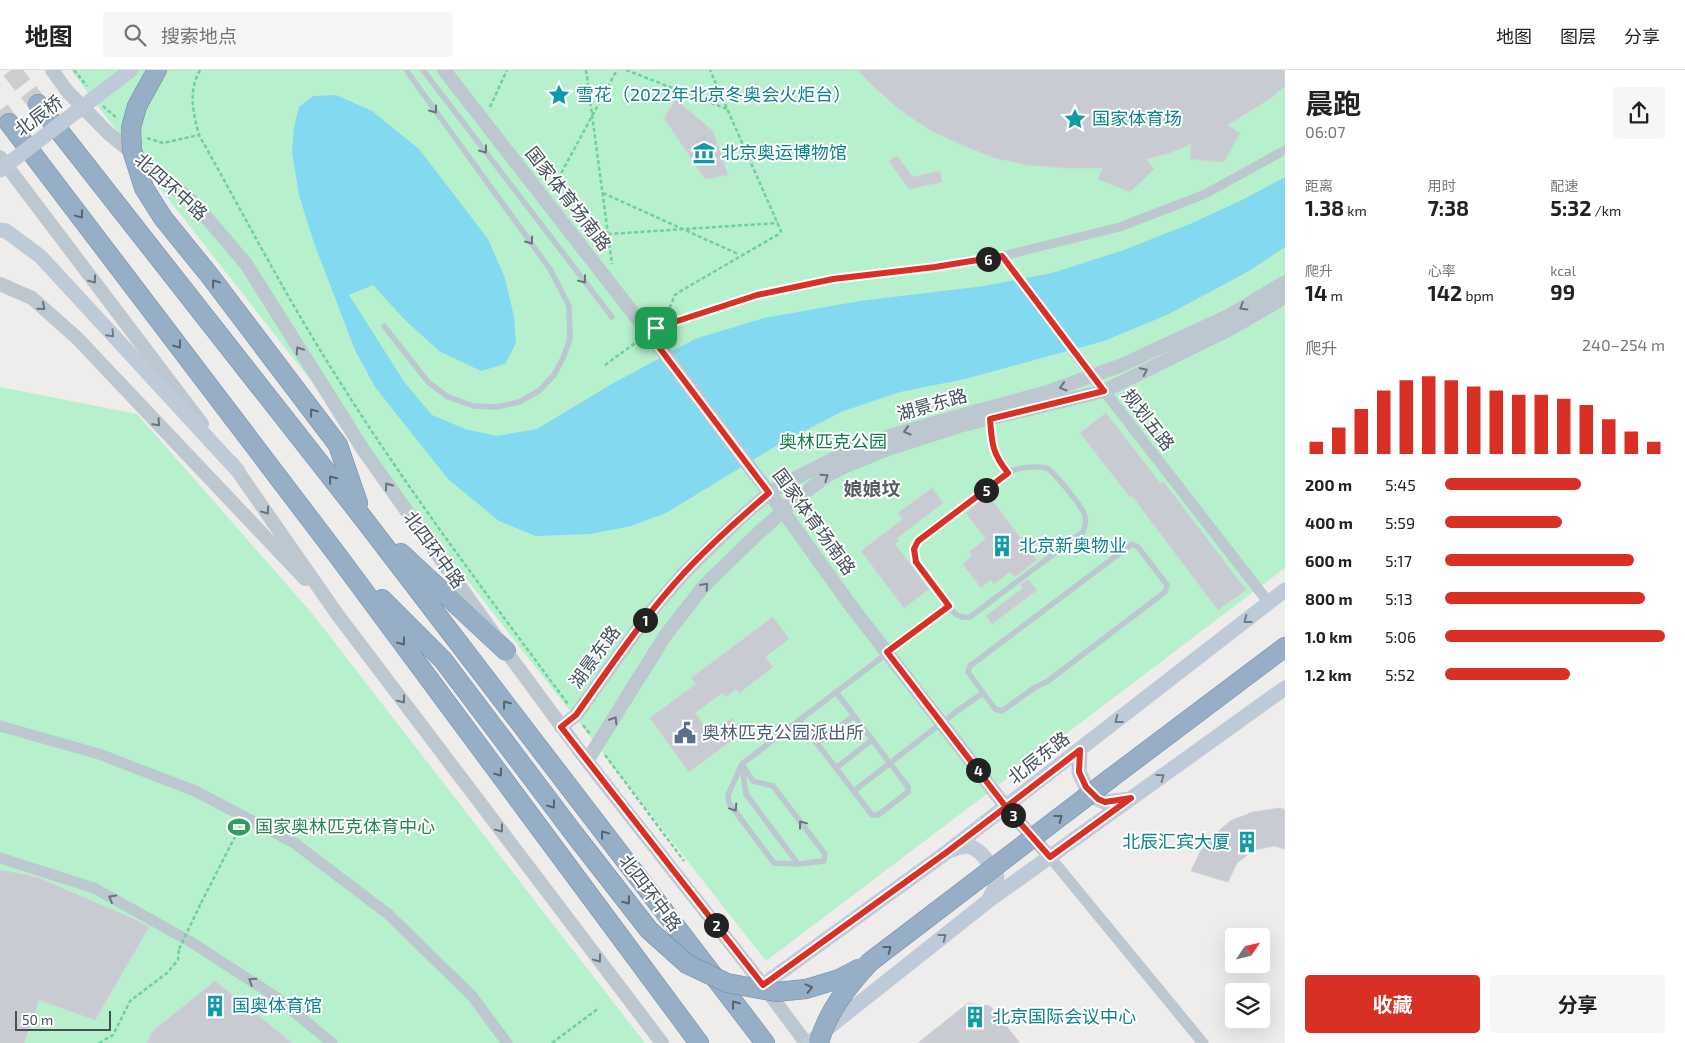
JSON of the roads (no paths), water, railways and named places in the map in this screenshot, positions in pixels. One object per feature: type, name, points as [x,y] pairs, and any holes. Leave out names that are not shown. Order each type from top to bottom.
[{"type":"highway","points":[[157,70],[136,106],[131,128],[132,150],[144,188],[163,218],[210,276],[338,445],[363,518],[506,651]]},
{"type":"highway","name":"北四环中路","points":[[38,104],[363,518],[764,1043]]},
{"type":"highway","points":[[9,123],[338,556],[699,1043]]},
{"type":"highway","points":[[338,556],[443,660],[649,930],[687,964],[728,983],[776,992],[806,989],[838,979],[870,962],[1285,647]]},
{"type":"highway","points":[[819,1043],[836,1005],[848,986],[870,962]]},
{"type":"main road","name":"北辰桥","points":[[0,170],[131,70]]},
{"type":"main road","points":[[0,230],[6,231],[40,256],[238,471]]},
{"type":"main road","name":"北辰东路","points":[[763,985],[947,852],[1285,590]]},
{"type":"main road","points":[[807,1043],[988,900],[1283,693]]},
{"type":"main road","points":[[1080,750],[1079,772],[1086,787],[1098,799],[1105,802],[1131,798]]},
{"type":"main road","points":[[947,852],[966,846],[977,849],[997,877],[994,889],[988,900]]},
{"type":"street","name":"北四环中路","points":[[52,70],[67,91],[108,133],[195,204],[246,264],[364,451],[506,651],[587,761],[807,1043]]},
{"type":"street","name":"国家体育场南路","points":[[444,70],[653,331],[661,349],[783,511],[851,606],[1006,807],[1050,857]]},
{"type":"street","points":[[653,331],[757,295],[833,279],[935,267],[1002,256],[1120,228],[1205,194],[1285,150]]},
{"type":"street","points":[[0,157],[238,471],[337,614],[662,1043]]},
{"type":"street","name":"规划五路","points":[[1002,256],[1093,377],[1269,603]]},
{"type":"street","name":"湖景东路","points":[[561,727],[576,715],[647,616],[685,572],[738,520],[769,493],[843,454],[880,439],[1047,392],[1093,377],[1230,316],[1285,282]]},
{"type":"street","points":[[0,284],[32,298],[77,338],[337,614]]},
{"type":"street","name":"湖景东路","points":[[587,761],[666,636],[704,586],[752,538],[795,500],[828,475],[888,449],[960,426],[1104,391],[1232,328],[1285,297]]},
{"type":"street","points":[[0,726],[99,754],[195,791],[293,842],[388,914],[472,996],[507,1043]]},
{"type":"street","points":[[1050,857],[1203,1043]]},
{"type":"street","points":[[0,858],[94,888],[191,942],[276,997],[332,1043]]},
{"type":"lane","points":[[384,326],[428,382],[448,397],[474,406],[497,407],[518,402],[539,391],[554,375],[570,339],[569,306],[550,269],[406,70]]},
{"type":"lane","points":[[423,70],[612,317]]},
{"type":"lane","points":[[990,419],[992,445],[998,460],[1008,473]]},
{"type":"lane","points":[[1021,468],[1048,468],[1056,474],[1084,514],[1086,524],[1083,532],[970,618],[961,618],[949,606],[916,562],[914,549],[918,541],[1008,473],[1021,468]]},
{"type":"lane","points":[[1132,544],[1138,548],[1167,585],[1165,592],[1048,681],[1034,688],[1002,711],[995,709],[983,693],[968,672],[970,666],[1132,544]]},
{"type":"lane","points":[[742,764],[753,781],[773,786],[824,854],[824,861],[774,864],[729,803],[728,795],[742,764],[949,606]]},
{"type":"lane","points":[[800,720],[872,815],[878,815],[885,810],[908,792],[908,788],[836,692]]},
{"type":"lane","points":[[854,791],[983,693]]},
{"type":"lane","points":[[817,743],[854,716]]},
{"type":"lane","points":[[836,768],[872,740]]},
{"type":"lane","points":[[742,764],[746,794],[798,864]]},
{"type":"water","points":[[336,95],[372,111],[419,149],[488,239],[505,278],[514,317],[516,343],[505,364],[481,371],[439,351],[404,319],[373,285],[349,295],[405,383],[432,415],[465,429],[497,436],[537,429],[610,385],[695,339],[764,318],[860,301],[984,286],[1052,273],[1121,251],[1190,224],[1242,200],[1285,177],[1285,247],[1249,271],[1167,315],[1104,341],[965,379],[900,392],[841,412],[776,446],[666,513],[631,526],[590,534],[536,536],[499,521],[448,479],[375,387],[355,350],[314,243],[299,195],[292,151],[294,127],[299,107],[313,96]]},
{"type":"tunnel","points":[[11,70],[38,104]]},
{"type":"tunnel","points":[[0,110],[9,123]]},
{"type":"place","name":"雪花（2022年北京冬奥会火炬台）","points":[[559,95]]},
{"type":"place","name":"国家体育场","points":[[1075,119]]},
{"type":"place","name":"北京奥运博物馆","points":[[704,153]]},
{"type":"place","name":"北京新奥物业","points":[[1002,546]]},
{"type":"place","name":"奥林匹克公园派出所","points":[[685,733]]},
{"type":"place","name":"国家奥林匹克体育中心","points":[[239,827]]},
{"type":"place","name":"北辰汇宾大厦","points":[[1247,842]]},
{"type":"place","name":"国奥体育馆","points":[[215,1006]]},
{"type":"place","name":"北京国际会议中心","points":[[975,1017]]},
{"type":"district","name":"娘娘坟","points":[[872,489]]},
{"type":"park label","name":"奥林匹克公园","points":[[833,442]]}]
